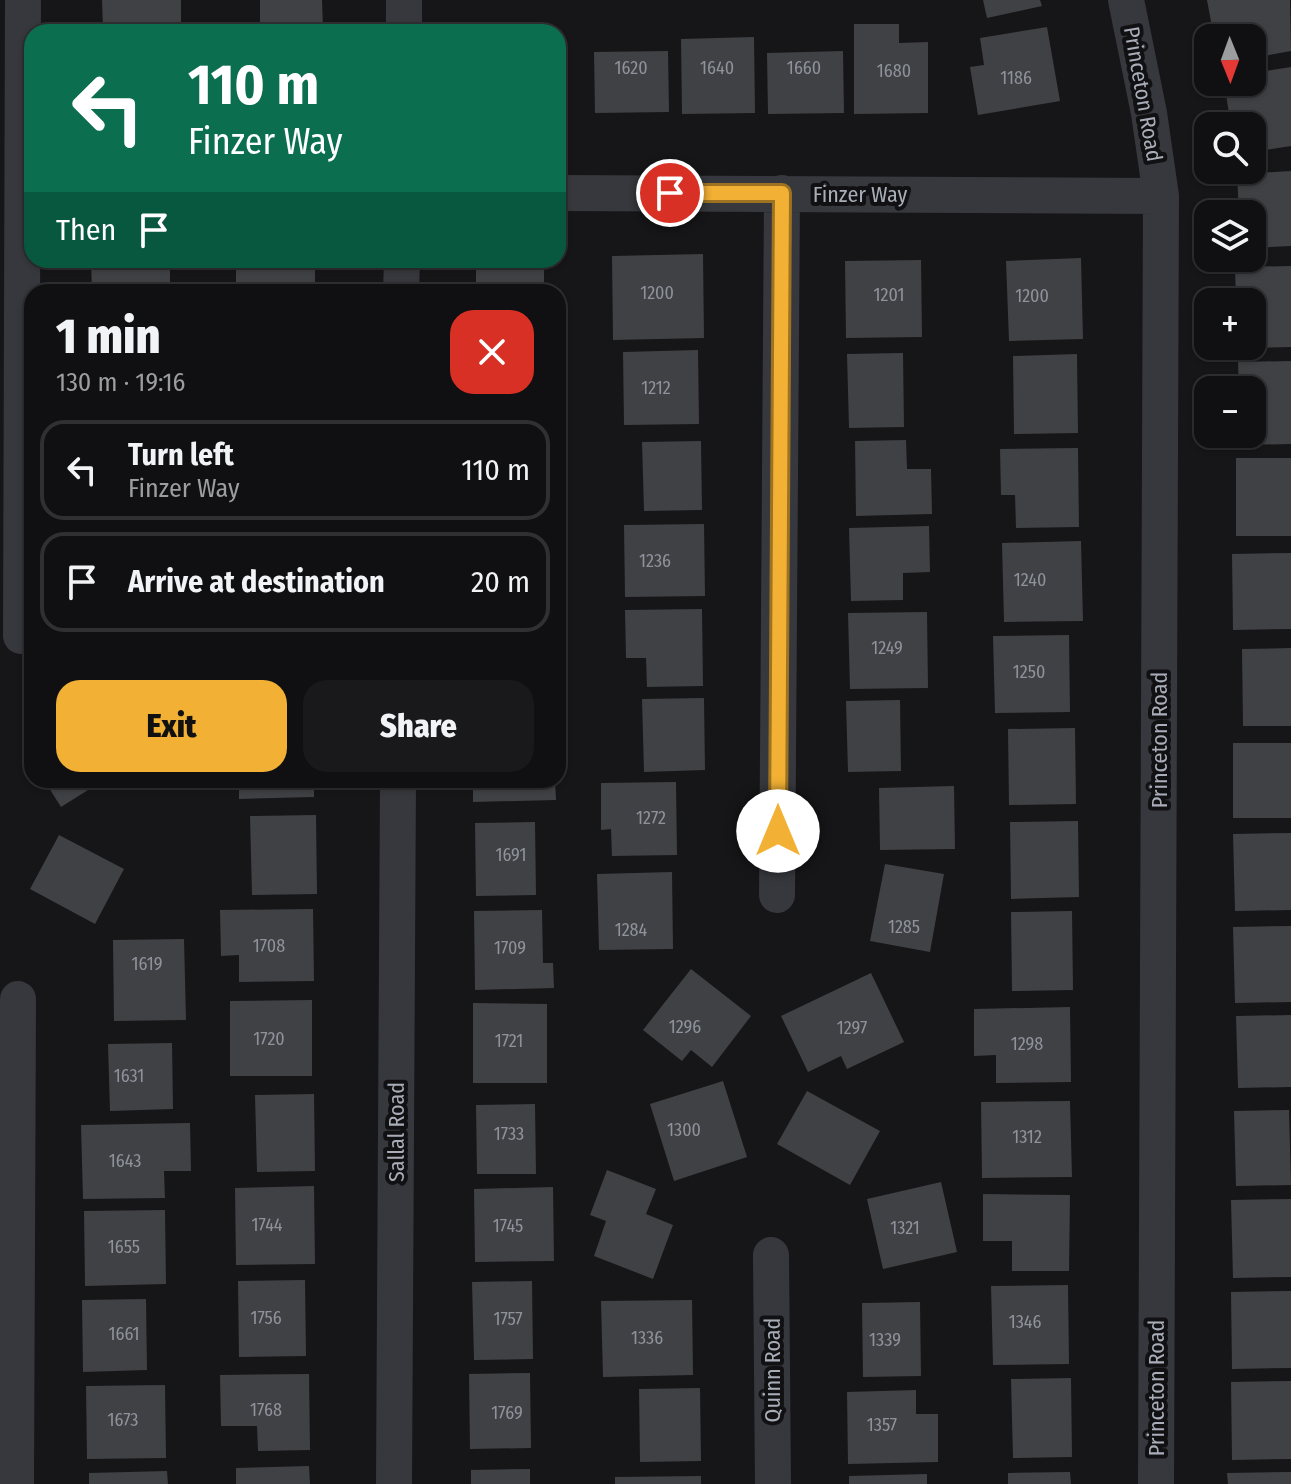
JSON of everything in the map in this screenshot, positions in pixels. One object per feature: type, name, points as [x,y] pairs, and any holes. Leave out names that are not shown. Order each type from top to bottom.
[{"type":"street","points":[[21,636],[19,189],[23,0]]},
{"type":"street","points":[[404,0],[404,24]]},
{"type":"street","name":"Princeton Road","points":[[1126,0],[1149,113],[1161,196],[1156,1484]]},
{"type":"street","name":"Finzer Way","points":[[566,193],[1161,196]]},
{"type":"street","points":[[777,895],[782,193]]},
{"type":"street","name":"Sallal Road","points":[[394,1484],[398,788]]},
{"type":"street","points":[[16,1484],[18,999]]},
{"type":"street","name":"Quinn Road","points":[[771,1255],[773,1484]]},
{"type":"building","points":[[102,0],[181,0],[181,24],[103,24]]},
{"type":"building","points":[[260,0],[322,0],[323,24],[260,24]]},
{"type":"building","points":[[983,0],[1040,0],[1042,6],[987,18]]},
{"type":"building","points":[[1207,0],[1290,0],[1291,51],[1266,55],[1266,24],[1211,24]]},
{"type":"building","points":[[854,24],[899,24],[899,43],[928,42],[928,113],[854,114]]},
{"type":"building","points":[[1047,27],[1060,101],[978,115],[970,67],[984,65],[980,38]]},
{"type":"building","points":[[754,37],[755,113],[682,114],[681,39]]},
{"type":"building","points":[[668,51],[669,112],[595,113],[594,52]]},
{"type":"building","points":[[843,51],[844,113],[768,114],[767,53]]},
{"type":"building","points":[[1291,67],[1291,146],[1266,150],[1266,112],[1229,112],[1226,96],[1266,96],[1266,71]]},
{"type":"building","points":[[1291,171],[1291,246],[1266,247],[1266,200],[1238,200],[1238,184],[1266,184],[1266,172]]},
{"type":"building","points":[[703,254],[704,338],[613,340],[612,256]]},
{"type":"building","points":[[1081,258],[1083,339],[1009,341],[1006,261]]},
{"type":"building","points":[[921,260],[922,337],[846,338],[845,261]]},
{"type":"building","points":[[1266,266],[1291,266],[1291,347],[1266,348],[1266,288],[1236,288],[1235,272],[1266,272]]},
{"type":"building","points":[[91,268],[170,268],[170,284],[92,284]]},
{"type":"building","points":[[236,268],[315,268],[315,284],[236,284]]},
{"type":"building","points":[[476,268],[544,268],[544,284],[476,284]]},
{"type":"building","points":[[698,350],[699,424],[624,425],[623,352]]},
{"type":"building","points":[[903,353],[904,427],[849,428],[847,354]]},
{"type":"building","points":[[1077,354],[1078,433],[1014,434],[1013,356]]},
{"type":"building","points":[[1291,361],[1291,444],[1266,444],[1266,376],[1238,376],[1238,362]]},
{"type":"building","points":[[906,440],[907,469],[931,469],[932,514],[856,516],[855,441]]},
{"type":"building","points":[[701,441],[702,510],[644,511],[642,442]]},
{"type":"building","points":[[1078,448],[1079,527],[1016,528],[1015,495],[1001,495],[1000,449]]},
{"type":"building","points":[[1236,458],[1291,458],[1291,536],[1236,536]]},
{"type":"building","points":[[704,524],[705,596],[625,597],[624,525]]},
{"type":"building","points":[[929,526],[930,572],[903,573],[903,600],[851,601],[849,528]]},
{"type":"building","points":[[1081,541],[1083,621],[1004,622],[1002,543]]},
{"type":"building","points":[[1291,553],[1291,629],[1233,630],[1232,554]]},
{"type":"building","points":[[702,609],[703,686],[647,687],[646,658],[626,658],[625,610]]},
{"type":"building","points":[[927,612],[928,688],[850,689],[848,613]]},
{"type":"building","points":[[1069,635],[1070,712],[995,713],[993,636]]},
{"type":"building","points":[[1291,648],[1291,726],[1243,726],[1242,649]]},
{"type":"building","points":[[704,698],[705,770],[644,772],[642,699]]},
{"type":"building","points":[[900,700],[901,771],[848,772],[846,701]]},
{"type":"building","points":[[1075,728],[1076,804],[1009,805],[1008,729]]},
{"type":"building","points":[[1233,743],[1291,743],[1291,818],[1233,818]]},
{"type":"building","points":[[676,782],[677,855],[612,856],[611,829],[601,830],[601,783]]},
{"type":"building","points":[[954,786],[955,849],[880,850],[879,788]]},
{"type":"building","points":[[49,788],[91,788],[61,807]]},
{"type":"building","points":[[239,788],[314,788],[314,797],[239,799]]},
{"type":"building","points":[[473,788],[555,788],[556,800],[473,802]]},
{"type":"building","points":[[316,815],[317,894],[252,895],[250,816]]},
{"type":"building","points":[[1078,821],[1079,897],[1011,899],[1010,822]]},
{"type":"building","points":[[535,822],[536,895],[476,896],[475,823]]},
{"type":"building","points":[[1291,833],[1291,910],[1235,911],[1233,834]]},
{"type":"building","points":[[59,835],[124,869],[95,924],[30,889]]},
{"type":"building","points":[[885,864],[944,874],[930,952],[870,941]]},
{"type":"building","points":[[672,872],[673,949],[599,950],[597,874]]},
{"type":"building","points":[[313,909],[314,981],[239,982],[239,955],[221,956],[220,910]]},
{"type":"building","points":[[542,910],[543,963],[553,963],[554,988],[475,990],[474,911]]},
{"type":"building","points":[[1072,911],[1073,990],[1012,991],[1011,912]]},
{"type":"building","points":[[1291,926],[1291,1002],[1235,1003],[1233,927]]},
{"type":"building","points":[[184,939],[186,1020],[114,1021],[113,940]]},
{"type":"building","points":[[691,969],[751,1016],[712,1067],[691,1050],[682,1061],[643,1030]]},
{"type":"building","points":[[871,973],[904,1042],[847,1069],[841,1056],[808,1072],[781,1016]]},
{"type":"building","points":[[312,1000],[312,1076],[230,1076],[230,1001]]},
{"type":"building","points":[[473,1003],[547,1004],[547,1083],[473,1083]]},
{"type":"building","points":[[1070,1007],[1071,1082],[996,1083],[996,1055],[974,1056],[974,1009]]},
{"type":"building","points":[[1291,1015],[1291,1087],[1238,1088],[1236,1016]]},
{"type":"building","points":[[172,1043],[173,1109],[110,1111],[108,1044]]},
{"type":"building","points":[[723,1081],[747,1157],[674,1181],[650,1104]]},
{"type":"building","points":[[807,1091],[880,1131],[850,1185],[777,1144]]},
{"type":"building","points":[[314,1094],[315,1171],[257,1172],[255,1095]]},
{"type":"building","points":[[1070,1101],[1072,1177],[982,1178],[981,1102]]},
{"type":"building","points":[[535,1104],[536,1174],[477,1174],[476,1105]]},
{"type":"building","points":[[1289,1110],[1291,1185],[1236,1186],[1234,1111]]},
{"type":"building","points":[[190,1123],[191,1171],[164,1171],[165,1198],[83,1199],[81,1125]]},
{"type":"building","points":[[607,1170],[656,1189],[646,1214],[673,1225],[653,1279],[594,1256],[606,1221],[590,1215]]},
{"type":"building","points":[[941,1182],[957,1252],[883,1269],[867,1199]]},
{"type":"building","points":[[314,1186],[315,1264],[236,1265],[235,1188]]},
{"type":"building","points":[[553,1187],[554,1261],[475,1262],[474,1189]]},
{"type":"building","points":[[983,1194],[1070,1195],[1069,1271],[1012,1271],[1012,1241],[983,1241]]},
{"type":"building","points":[[1291,1199],[1291,1277],[1233,1278],[1231,1200]]},
{"type":"building","points":[[165,1210],[166,1284],[85,1286],[84,1211]]},
{"type":"building","points":[[305,1280],[306,1356],[239,1357],[238,1281]]},
{"type":"building","points":[[532,1281],[533,1359],[474,1360],[472,1282]]},
{"type":"building","points":[[1068,1285],[1069,1364],[993,1365],[991,1286]]},
{"type":"building","points":[[1291,1291],[1291,1368],[1232,1369],[1231,1292]]},
{"type":"building","points":[[146,1299],[147,1370],[83,1372],[82,1300]]},
{"type":"building","points":[[692,1300],[693,1375],[603,1377],[601,1301]]},
{"type":"building","points":[[920,1302],[921,1376],[863,1377],[862,1303]]},
{"type":"building","points":[[530,1373],[531,1448],[470,1449],[469,1374]]},
{"type":"building","points":[[309,1374],[310,1450],[258,1451],[257,1426],[221,1426],[220,1375]]},
{"type":"building","points":[[1071,1378],[1072,1457],[1013,1458],[1011,1379]]},
{"type":"building","points":[[1291,1381],[1291,1459],[1232,1460],[1231,1382]]},
{"type":"building","points":[[165,1385],[166,1458],[87,1459],[86,1386]]},
{"type":"building","points":[[700,1388],[701,1461],[640,1462],[639,1389]]},
{"type":"building","points":[[916,1390],[916,1414],[938,1414],[938,1462],[848,1464],[847,1392]]},
{"type":"building","points":[[309,1466],[310,1484],[236,1484],[236,1468]]},
{"type":"building","points":[[530,1469],[530,1484],[471,1484],[471,1470]]},
{"type":"building","points":[[167,1471],[168,1484],[89,1484],[89,1473]]},
{"type":"building","points":[[1070,1472],[1071,1484],[1008,1484],[1008,1473]]},
{"type":"building","points":[[1291,1472],[1291,1484],[1228,1484],[1227,1473]]},
{"type":"building","points":[[927,1474],[927,1484],[849,1484],[849,1476]]},
{"type":"building","points":[[701,1476],[701,1484],[615,1484],[615,1477]]},
{"type":"route","points":[[670,193],[782,193],[778,831]]}]
